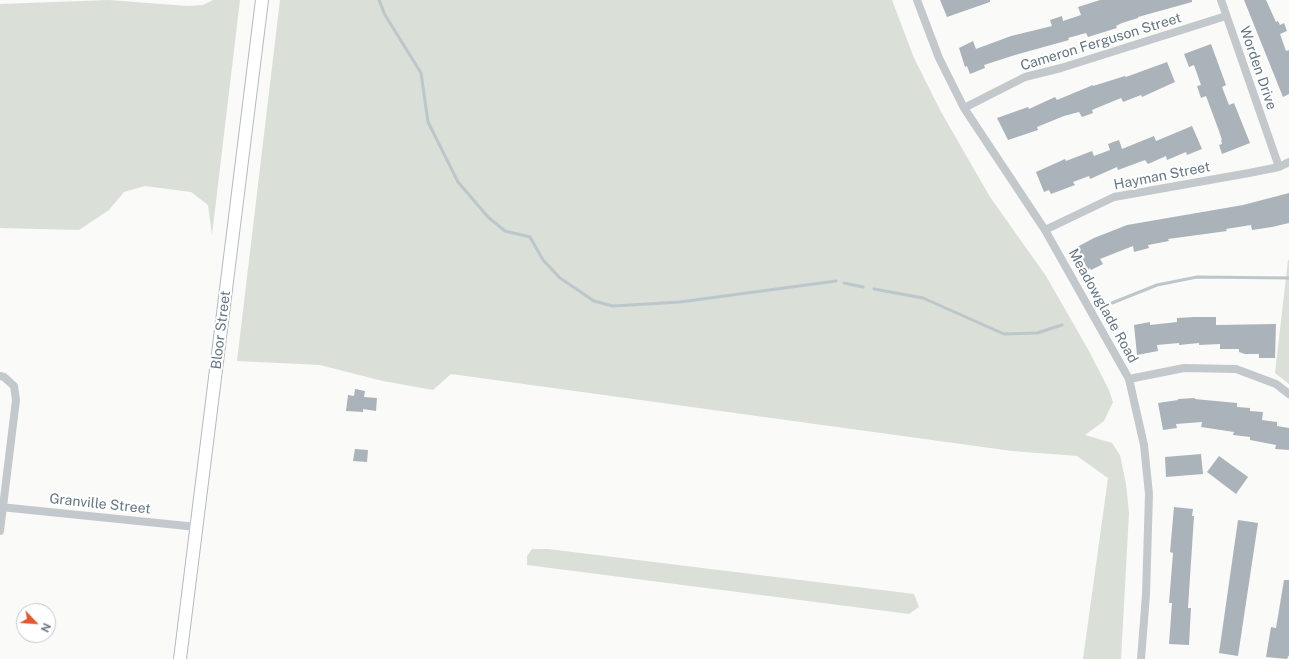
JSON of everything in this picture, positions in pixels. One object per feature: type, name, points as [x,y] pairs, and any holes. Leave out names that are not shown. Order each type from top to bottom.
[{"type":"main road","name":"Bloor Street","points":[[180,659],[262,0]]},
{"type":"street","name":"Meadowglade Road","points":[[917,0],[939,58],[964,108],[1045,230],[1129,379],[1144,445],[1149,494],[1146,595],[1141,659]]},
{"type":"street","name":"Worden Drive","points":[[1221,0],[1279,167]]},
{"type":"street","name":"Cameron Ferguson Street","points":[[964,108],[1025,77],[1061,68],[1226,16]]},
{"type":"street","name":"Hayman Street","points":[[1045,230],[1114,197],[1279,167],[1289,162]]},
{"type":"street","points":[[1129,379],[1184,368],[1236,369],[1276,384],[1289,394]]},
{"type":"street","points":[[0,376],[4,377],[14,386],[16,400],[1,507],[0,531]]},
{"type":"street","name":"Granville Street","points":[[1,507],[197,527]]},
{"type":"shaded area","points":[[109,0],[187,6],[203,5],[213,0],[240,0],[212,235],[208,205],[191,192],[145,186],[124,192],[109,210],[79,230],[0,228],[0,4]]},
{"type":"shaded area","points":[[280,0],[892,0],[914,58],[940,110],[990,197],[1046,276],[1089,351],[1109,390],[1113,402],[1104,421],[1085,435],[1112,443],[1120,455],[1126,484],[1129,513],[1121,659],[1083,659],[1108,478],[1077,456],[1012,451],[451,374],[433,390],[383,381],[320,365],[237,361]]},
{"type":"shaded area","points":[[1289,260],[1289,384],[1275,373]]},
{"type":"shaded area","points":[[532,549],[548,549],[914,594],[919,607],[909,614],[527,565],[527,556]]},
{"type":"building","points":[[940,0],[990,0],[990,2],[947,17]]},
{"type":"building","points":[[1100,0],[1192,0],[1192,2],[1138,17],[1116,26],[1117,28],[1088,37],[1086,33],[1068,38],[1069,40],[984,65],[985,68],[970,74],[967,66],[965,67],[959,48],[973,41],[976,49],[1011,36],[1052,26],[1050,20],[1062,16],[1063,21],[1081,15],[1078,7]]},
{"type":"building","points":[[1244,0],[1266,0],[1276,22],[1278,21],[1280,25],[1284,23],[1287,31],[1280,34],[1286,51],[1289,50],[1289,94],[1283,97]]},
{"type":"building","points":[[1211,44],[1226,85],[1222,87],[1229,105],[1234,103],[1250,143],[1222,154],[1219,145],[1222,144],[1222,140],[1206,96],[1201,98],[1197,86],[1201,85],[1194,65],[1189,67],[1184,54]]},
{"type":"building","points":[[1167,62],[1175,82],[1142,97],[1141,95],[1123,102],[1121,98],[1092,110],[1093,113],[1082,117],[1079,112],[1064,116],[1037,127],[1038,130],[1008,140],[997,118],[1028,107],[1029,109],[1055,97],[1057,100],[1093,85],[1125,76],[1126,77]]},
{"type":"building","points":[[1192,126],[1202,149],[1187,155],[1186,152],[1167,160],[1166,156],[1148,164],[1145,160],[1118,170],[1117,167],[1090,179],[1089,176],[1073,182],[1075,185],[1051,194],[1049,190],[1044,192],[1036,172],[1065,159],[1066,161],[1092,151],[1094,156],[1110,150],[1108,144],[1119,140],[1122,149],[1154,136],[1156,141]]},
{"type":"building","points":[[1289,193],[1289,223],[1252,230],[1251,225],[1226,229],[1227,231],[1168,239],[1169,241],[1148,245],[1149,248],[1134,252],[1133,246],[1100,259],[1103,264],[1091,270],[1090,268],[1088,270],[1077,247],[1094,238],[1127,225],[1243,205]]},
{"type":"building","points":[[1216,317],[1216,325],[1276,324],[1275,358],[1259,358],[1259,354],[1245,354],[1239,352],[1239,349],[1220,349],[1220,344],[1199,345],[1199,343],[1157,345],[1158,351],[1137,355],[1134,325],[1150,322],[1150,325],[1177,322],[1177,318]]},
{"type":"building","points":[[355,389],[365,391],[364,397],[377,398],[376,411],[363,409],[363,412],[346,411],[348,395],[354,396]]},
{"type":"building","points":[[1195,398],[1237,403],[1237,407],[1250,408],[1250,411],[1263,412],[1262,420],[1277,422],[1277,426],[1289,428],[1289,450],[1275,449],[1276,445],[1250,440],[1250,437],[1233,435],[1234,432],[1201,427],[1202,422],[1176,424],[1177,428],[1163,430],[1158,403],[1178,399]]},
{"type":"building","points":[[355,449],[368,450],[367,462],[353,461]]},
{"type":"building","points":[[1201,454],[1203,474],[1166,477],[1165,457]]},
{"type":"building","points":[[1219,456],[1248,477],[1236,494],[1207,472]]},
{"type":"building","points":[[1174,507],[1193,509],[1192,516],[1194,516],[1188,608],[1191,608],[1189,645],[1169,644],[1172,603],[1169,603],[1173,553],[1170,552]]},
{"type":"building","points":[[1238,520],[1258,523],[1238,656],[1219,653]]},
{"type":"building","points":[[1284,580],[1289,580],[1289,655],[1287,659],[1266,657],[1271,627],[1276,628]]},
{"type":"waterway","points":[[379,0],[385,15],[421,73],[428,122],[458,182],[488,217],[505,231],[530,237],[543,260],[560,278],[594,301],[613,306],[680,302],[836,281]]},
{"type":"waterway","points":[[1112,303],[1157,285],[1197,277],[1289,278]]},
{"type":"waterway","points":[[844,283],[863,287]]},
{"type":"waterway","points":[[874,289],[923,298],[1004,334],[1037,333],[1062,325]]}]
